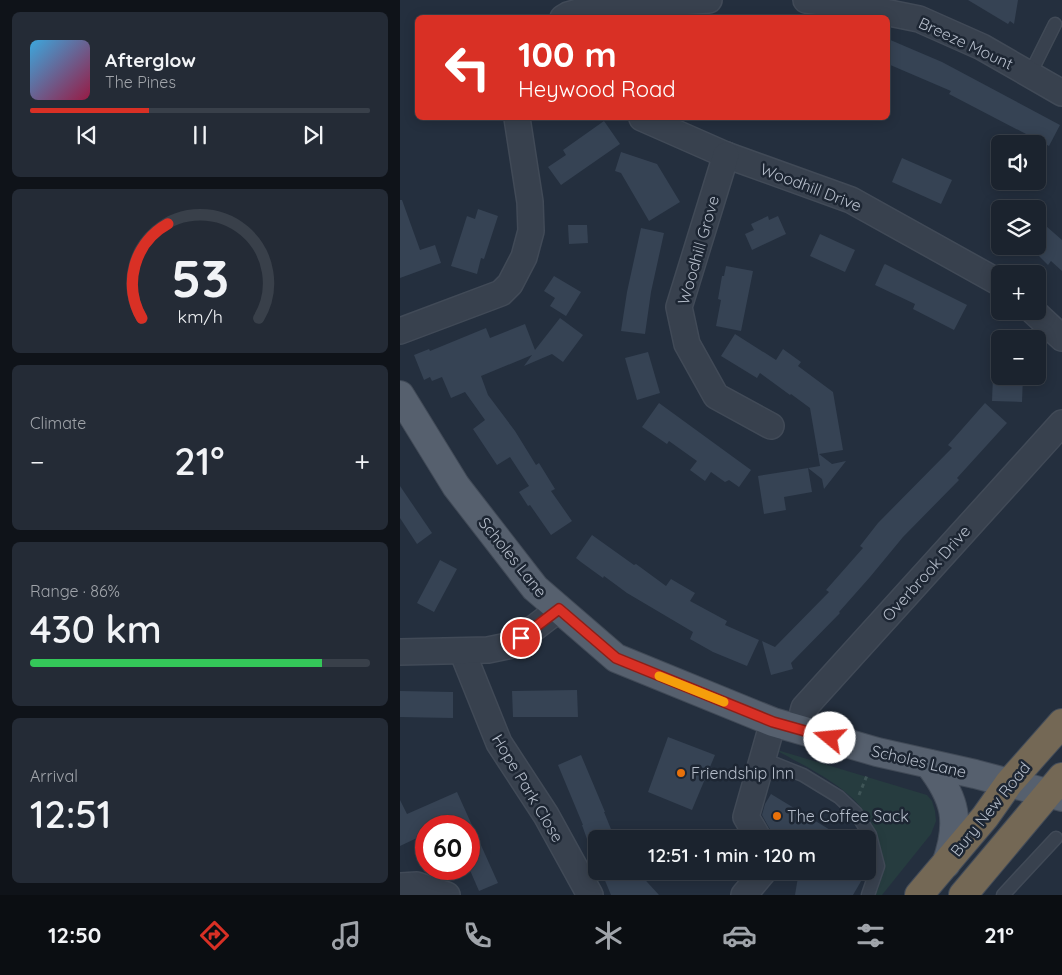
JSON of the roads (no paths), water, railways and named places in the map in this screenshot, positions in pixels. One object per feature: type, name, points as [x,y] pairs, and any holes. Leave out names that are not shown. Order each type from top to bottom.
[{"type":"highway","name":"Bury New Road","points":[[919,895],[985,817],[1009,783],[1062,723]]},
{"type":"highway","name":"Bury New Road","points":[[963,895],[1057,789]]},
{"type":"main road","name":"Scholes Lane","points":[[400,395],[456,486],[535,588],[616,658],[786,725],[877,752],[1009,783],[1057,789]]},
{"type":"main road","points":[[929,764],[948,792],[952,807],[953,840],[946,864]]},
{"type":"street","points":[[568,15],[595,7],[709,0]]},
{"type":"street","name":"Breeze Mount","points":[[806,0],[855,6],[919,19],[982,47],[1062,92]]},
{"type":"street","points":[[400,331],[501,293],[510,284],[524,257],[531,231],[530,202],[517,120]]},
{"type":"street","name":"Woodhill Drive","points":[[647,120],[726,155],[851,200],[991,278]]},
{"type":"street","name":"Woodhill Grove","points":[[726,155],[679,307],[687,344],[716,396],[771,426]]},
{"type":"street","points":[[1043,320],[1062,338]]},
{"type":"street","name":"Overbrook Drive","points":[[754,830],[746,817],[763,759],[786,725],[804,708],[1062,423]]},
{"type":"street","points":[[400,652],[488,650],[512,645],[559,609]]},
{"type":"street","name":"Hope Park Close","points":[[462,651],[499,743],[546,815],[590,895]]},
{"type":"street","points":[[744,895],[756,880]]},
{"type":"street","points":[[400,886],[437,885]]},
{"type":"lane","points":[[1030,74],[1055,24]]},
{"type":"lane","points":[[763,759],[803,775],[839,798],[856,813],[870,835],[878,866],[868,895]]},
{"type":"lane","points":[[1003,895],[1056,838]]},
{"type":"place","name":"Friendship Inn","points":[[681,773]]},
{"type":"place","name":"The Coffee Sack","points":[[777,816]]}]
